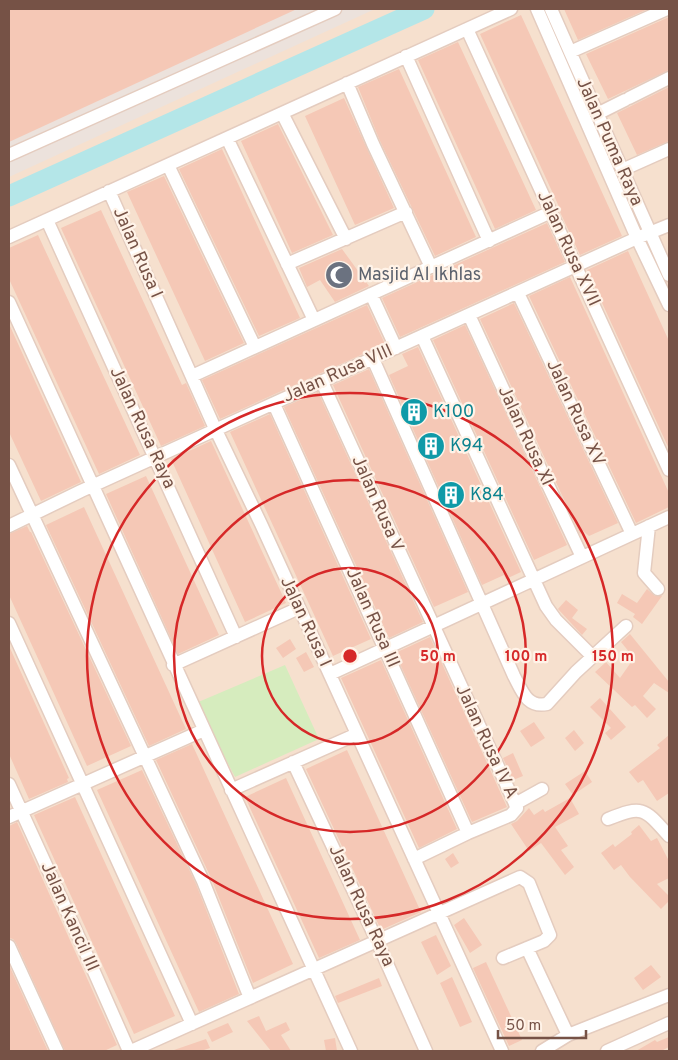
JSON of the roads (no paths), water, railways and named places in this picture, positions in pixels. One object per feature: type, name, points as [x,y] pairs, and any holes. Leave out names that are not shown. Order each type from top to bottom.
[{"type":"street","points":[[9,155],[336,9]]},
{"type":"street","points":[[9,237],[511,9]]},
{"type":"street","points":[[536,9],[637,238],[669,305]]},
{"type":"street","name":"Jalan Puma Raya","points":[[551,9],[669,275]]},
{"type":"street","points":[[570,52],[666,9]]},
{"type":"street","name":"Jalan Rusa XVII","points":[[467,29],[669,470]]},
{"type":"street","points":[[406,56],[489,240]]},
{"type":"street","points":[[597,114],[669,78]]},
{"type":"street","points":[[347,83],[431,267]]},
{"type":"street","points":[[282,113],[346,239]]},
{"type":"street","points":[[227,138],[314,320]]},
{"type":"street","points":[[622,170],[669,149]]},
{"type":"street","points":[[168,165],[254,347]]},
{"type":"street","name":"Jalan Rusa I","points":[[109,192],[216,430],[502,1051]]},
{"type":"street","points":[[287,264],[406,212]]},
{"type":"street","points":[[192,376],[551,212]]},
{"type":"street","name":"Jalan Rusa Raya","points":[[48,220],[236,637]]},
{"type":"street","name":"Jalan Rusa VIII","points":[[9,526],[31,514],[669,225]]},
{"type":"street","name":"Jalan Rusa XV","points":[[518,292],[632,534]]},
{"type":"street","points":[[371,294],[396,348]]},
{"type":"street","points":[[9,302],[173,665],[351,1051]]},
{"type":"street","name":"Jalan Rusa XI","points":[[469,315],[582,557]]},
{"type":"street","points":[[422,336],[533,580],[551,614],[592,656]]},
{"type":"street","points":[[372,359],[526,699],[540,706],[547,704],[592,656],[626,626]]},
{"type":"street","name":"Jalan Rusa V","points":[[322,382],[433,626]]},
{"type":"street","name":"Jalan Rusa III","points":[[274,404],[468,833]]},
{"type":"street","points":[[9,465],[203,881],[250,998]]},
{"type":"street","points":[[330,674],[669,517]]},
{"type":"street","points":[[649,526],[644,574],[658,589]]},
{"type":"street","points":[[173,665],[299,608]]},
{"type":"street","points":[[9,623],[192,1024]]},
{"type":"street","name":"Jalan Rusa IV A","points":[[414,859],[511,815],[517,808],[433,626]]},
{"type":"street","points":[[9,817],[204,730]]},
{"type":"street","points":[[232,790],[357,734]]},
{"type":"street","name":"Jalan Rusa Raya","points":[[293,762],[426,1051]]},
{"type":"street","name":"Jalan Kancil III","points":[[9,784],[130,1051]]},
{"type":"street","points":[[515,804],[542,789]]},
{"type":"street","points":[[608,819],[628,811],[638,810],[652,817],[669,836]]},
{"type":"street","points":[[130,1051],[314,970],[516,877],[522,877],[529,883],[550,933],[548,938],[503,958]]},
{"type":"street","points":[[9,946],[57,1051]]},
{"type":"street","points":[[527,948],[568,1035]]},
{"type":"street","points":[[542,1051],[568,1035],[669,995]]},
{"type":"street","points":[[607,1051],[669,1024]]},
{"type":"waterway","points":[[9,196],[424,9]]},
{"type":"place","name":"Masjid Al Ikhlas","points":[[339,275]]},
{"type":"place","name":"K100","points":[[414,412]]},
{"type":"place","name":"K94","points":[[431,446]]},
{"type":"place","name":"K84","points":[[451,495]]}]
